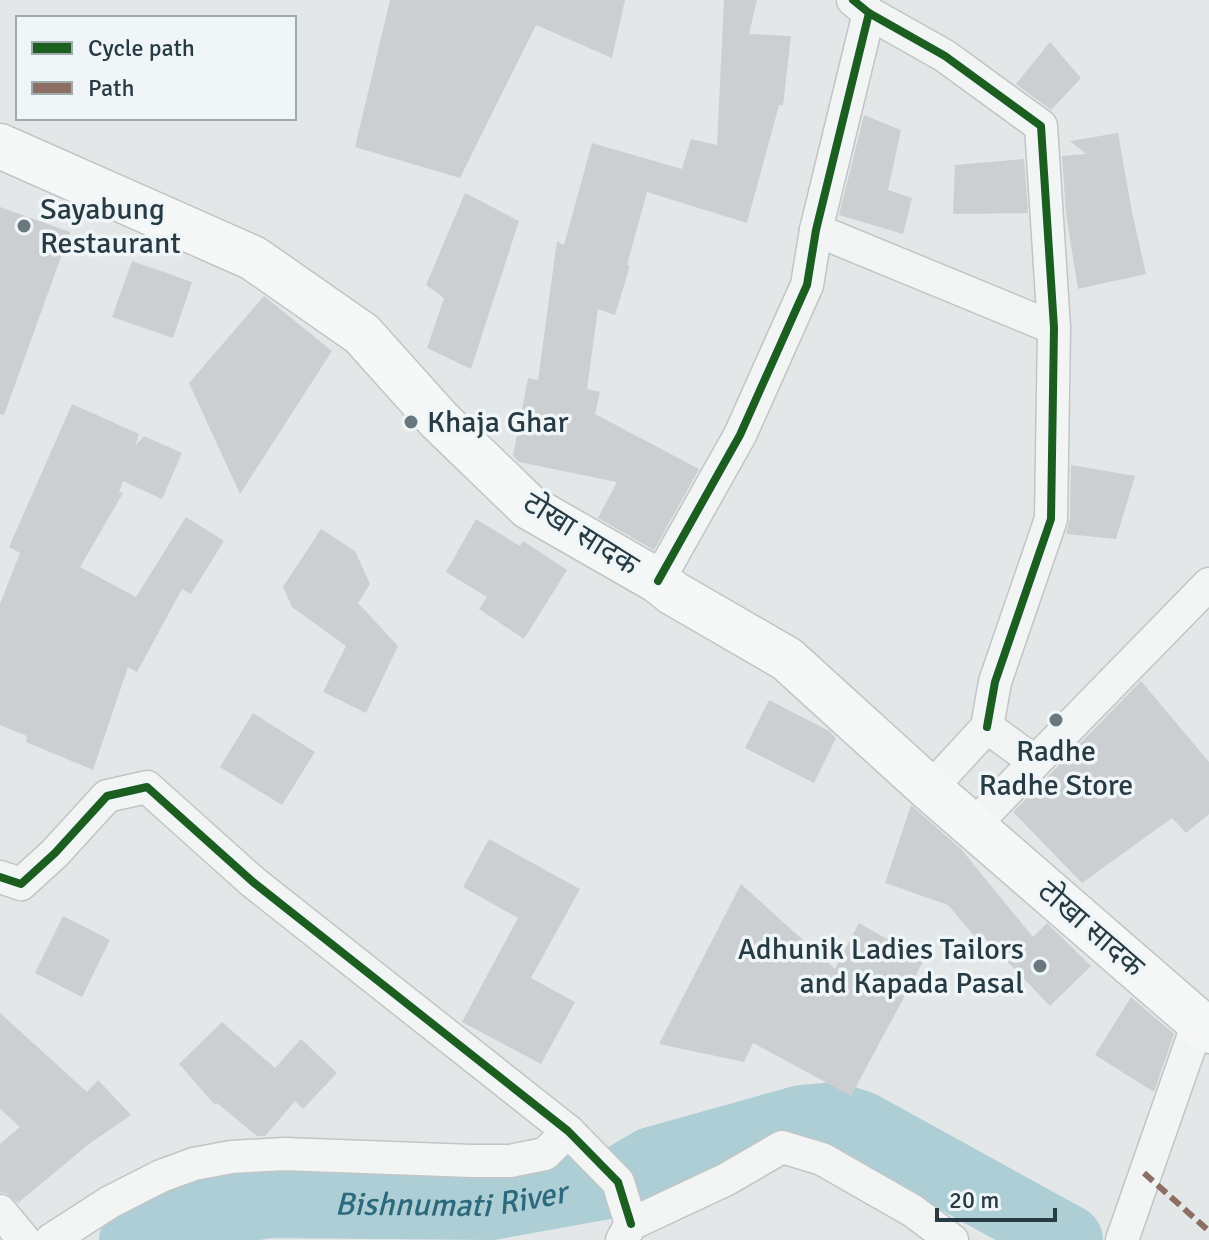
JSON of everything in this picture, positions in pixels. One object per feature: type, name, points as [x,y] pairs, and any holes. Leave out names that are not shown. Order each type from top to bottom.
[{"type":"main road","name":"टोखा सादक","points":[[0,146],[253,258],[362,334],[439,420],[529,507],[787,659],[930,789],[1204,1027]]},
{"type":"street","points":[[658,581],[740,435],[807,285],[861,7],[945,56],[1041,126],[1054,328],[1051,519],[995,682],[987,727],[930,789]]},
{"type":"street","points":[[816,230],[1054,328]]},
{"type":"street","points":[[973,826],[1209,584]]},
{"type":"street","points":[[987,727],[1035,762]]},
{"type":"street","points":[[0,877],[21,884],[55,853],[107,796],[147,787],[253,882],[568,1131],[618,1182],[627,1232],[782,1147],[822,1159],[910,1226],[952,1240]]},
{"type":"street","points":[[1122,1240],[1204,1027]]},
{"type":"street","points":[[51,1240],[110,1202],[161,1176],[194,1164],[231,1157],[284,1154],[510,1161],[545,1154],[568,1131]]},
{"type":"street","points":[[0,1211],[24,1240]]},
{"type":"building","points":[[390,0],[625,0],[612,58],[536,25],[460,178],[355,147]]},
{"type":"building","points":[[724,0],[757,0],[749,34],[791,36],[783,105],[779,105],[747,223],[647,192],[615,315],[598,309],[587,389],[600,392],[595,414],[699,469],[654,550],[598,518],[617,482],[519,462],[513,456],[528,378],[538,380],[557,241],[564,245],[592,143],[682,169],[691,139],[717,145]]},
{"type":"building","points":[[1050,42],[1081,78],[1051,110],[1016,84]]},
{"type":"building","points":[[864,115],[901,130],[888,190],[912,198],[903,234],[839,215]]},
{"type":"building","points":[[1118,133],[1146,274],[1078,289],[1066,213],[1062,156],[1086,154],[1070,141]]},
{"type":"building","points":[[1024,159],[1028,213],[953,214],[955,165]]},
{"type":"building","points":[[465,193],[519,221],[471,369],[427,348],[444,298],[426,285]]},
{"type":"building","points":[[0,207],[70,232],[4,415],[0,414]]},
{"type":"building","points":[[132,261],[192,282],[173,338],[112,317]]},
{"type":"building","points":[[264,296],[332,351],[240,494],[189,383]]},
{"type":"building","points":[[72,404],[139,434],[135,446],[144,436],[182,453],[162,499],[123,481],[119,492],[123,493],[80,567],[136,597],[186,517],[224,541],[191,594],[182,589],[137,672],[128,667],[93,770],[26,742],[27,736],[0,725],[0,604],[20,553],[9,547]]},
{"type":"building","points":[[1071,465],[1135,476],[1116,539],[1066,534],[1070,519]]},
{"type":"building","points":[[476,519],[520,546],[523,541],[567,570],[524,639],[479,609],[487,597],[446,572]]},
{"type":"building","points":[[321,529],[355,551],[370,584],[358,603],[398,646],[366,713],[323,692],[346,646],[292,607],[283,587]]},
{"type":"building","points":[[1141,681],[1209,762],[1209,814],[1186,833],[1172,818],[1082,883],[1013,812]]},
{"type":"building","points":[[769,700],[829,731],[836,738],[814,783],[745,748]]},
{"type":"building","points":[[253,713],[315,752],[282,805],[220,767]]},
{"type":"building","points":[[911,805],[961,849],[1033,937],[1047,923],[1091,966],[1050,1006],[980,933],[975,937],[948,905],[885,883]]},
{"type":"building","points":[[489,839],[580,889],[531,978],[575,1002],[541,1064],[462,1022],[518,918],[463,887]]},
{"type":"building","points":[[741,884],[835,969],[859,923],[924,960],[851,1096],[753,1043],[744,1062],[659,1044]]},
{"type":"building","points":[[63,916],[110,940],[82,997],[35,973]]},
{"type":"building","points":[[1131,997],[1174,1034],[1154,1092],[1095,1055]]},
{"type":"building","points":[[0,1013],[87,1092],[98,1080],[131,1115],[89,1144],[18,1203],[0,1192],[0,1144],[20,1127],[0,1109]]},
{"type":"building","points":[[222,1022],[275,1068],[301,1039],[337,1073],[303,1109],[295,1101],[265,1136],[257,1136],[217,1103],[215,1105],[179,1064]]},
{"type":"waterway","name":"Bishnumati River","points":[[134,1240],[168,1220],[269,1203],[491,1205],[618,1182],[652,1162],[802,1120],[834,1117],[861,1126],[1068,1240]]},
{"type":"marked path","points":[[1144,1173],[1209,1231]]},
{"type":"cycle path","points":[[658,581],[740,435],[807,285],[816,230],[869,13],[853,0]]},
{"type":"cycle path","points":[[869,13],[945,56],[1041,126],[1054,328],[1051,519],[995,682],[987,727]]},
{"type":"cycle path","points":[[0,877],[21,884],[55,853],[107,796],[147,787],[253,882],[568,1131],[618,1182],[631,1224]]},
{"type":"place","name":"Sayabung Restaurant","points":[[24,226]]},
{"type":"place","name":"Khaja Ghar","points":[[411,422]]},
{"type":"place","name":"Radhe Radhe Store","points":[[1056,720]]},
{"type":"place","name":"Adhunik Ladies Tailors and Kapada Pasal","points":[[1040,966]]}]
